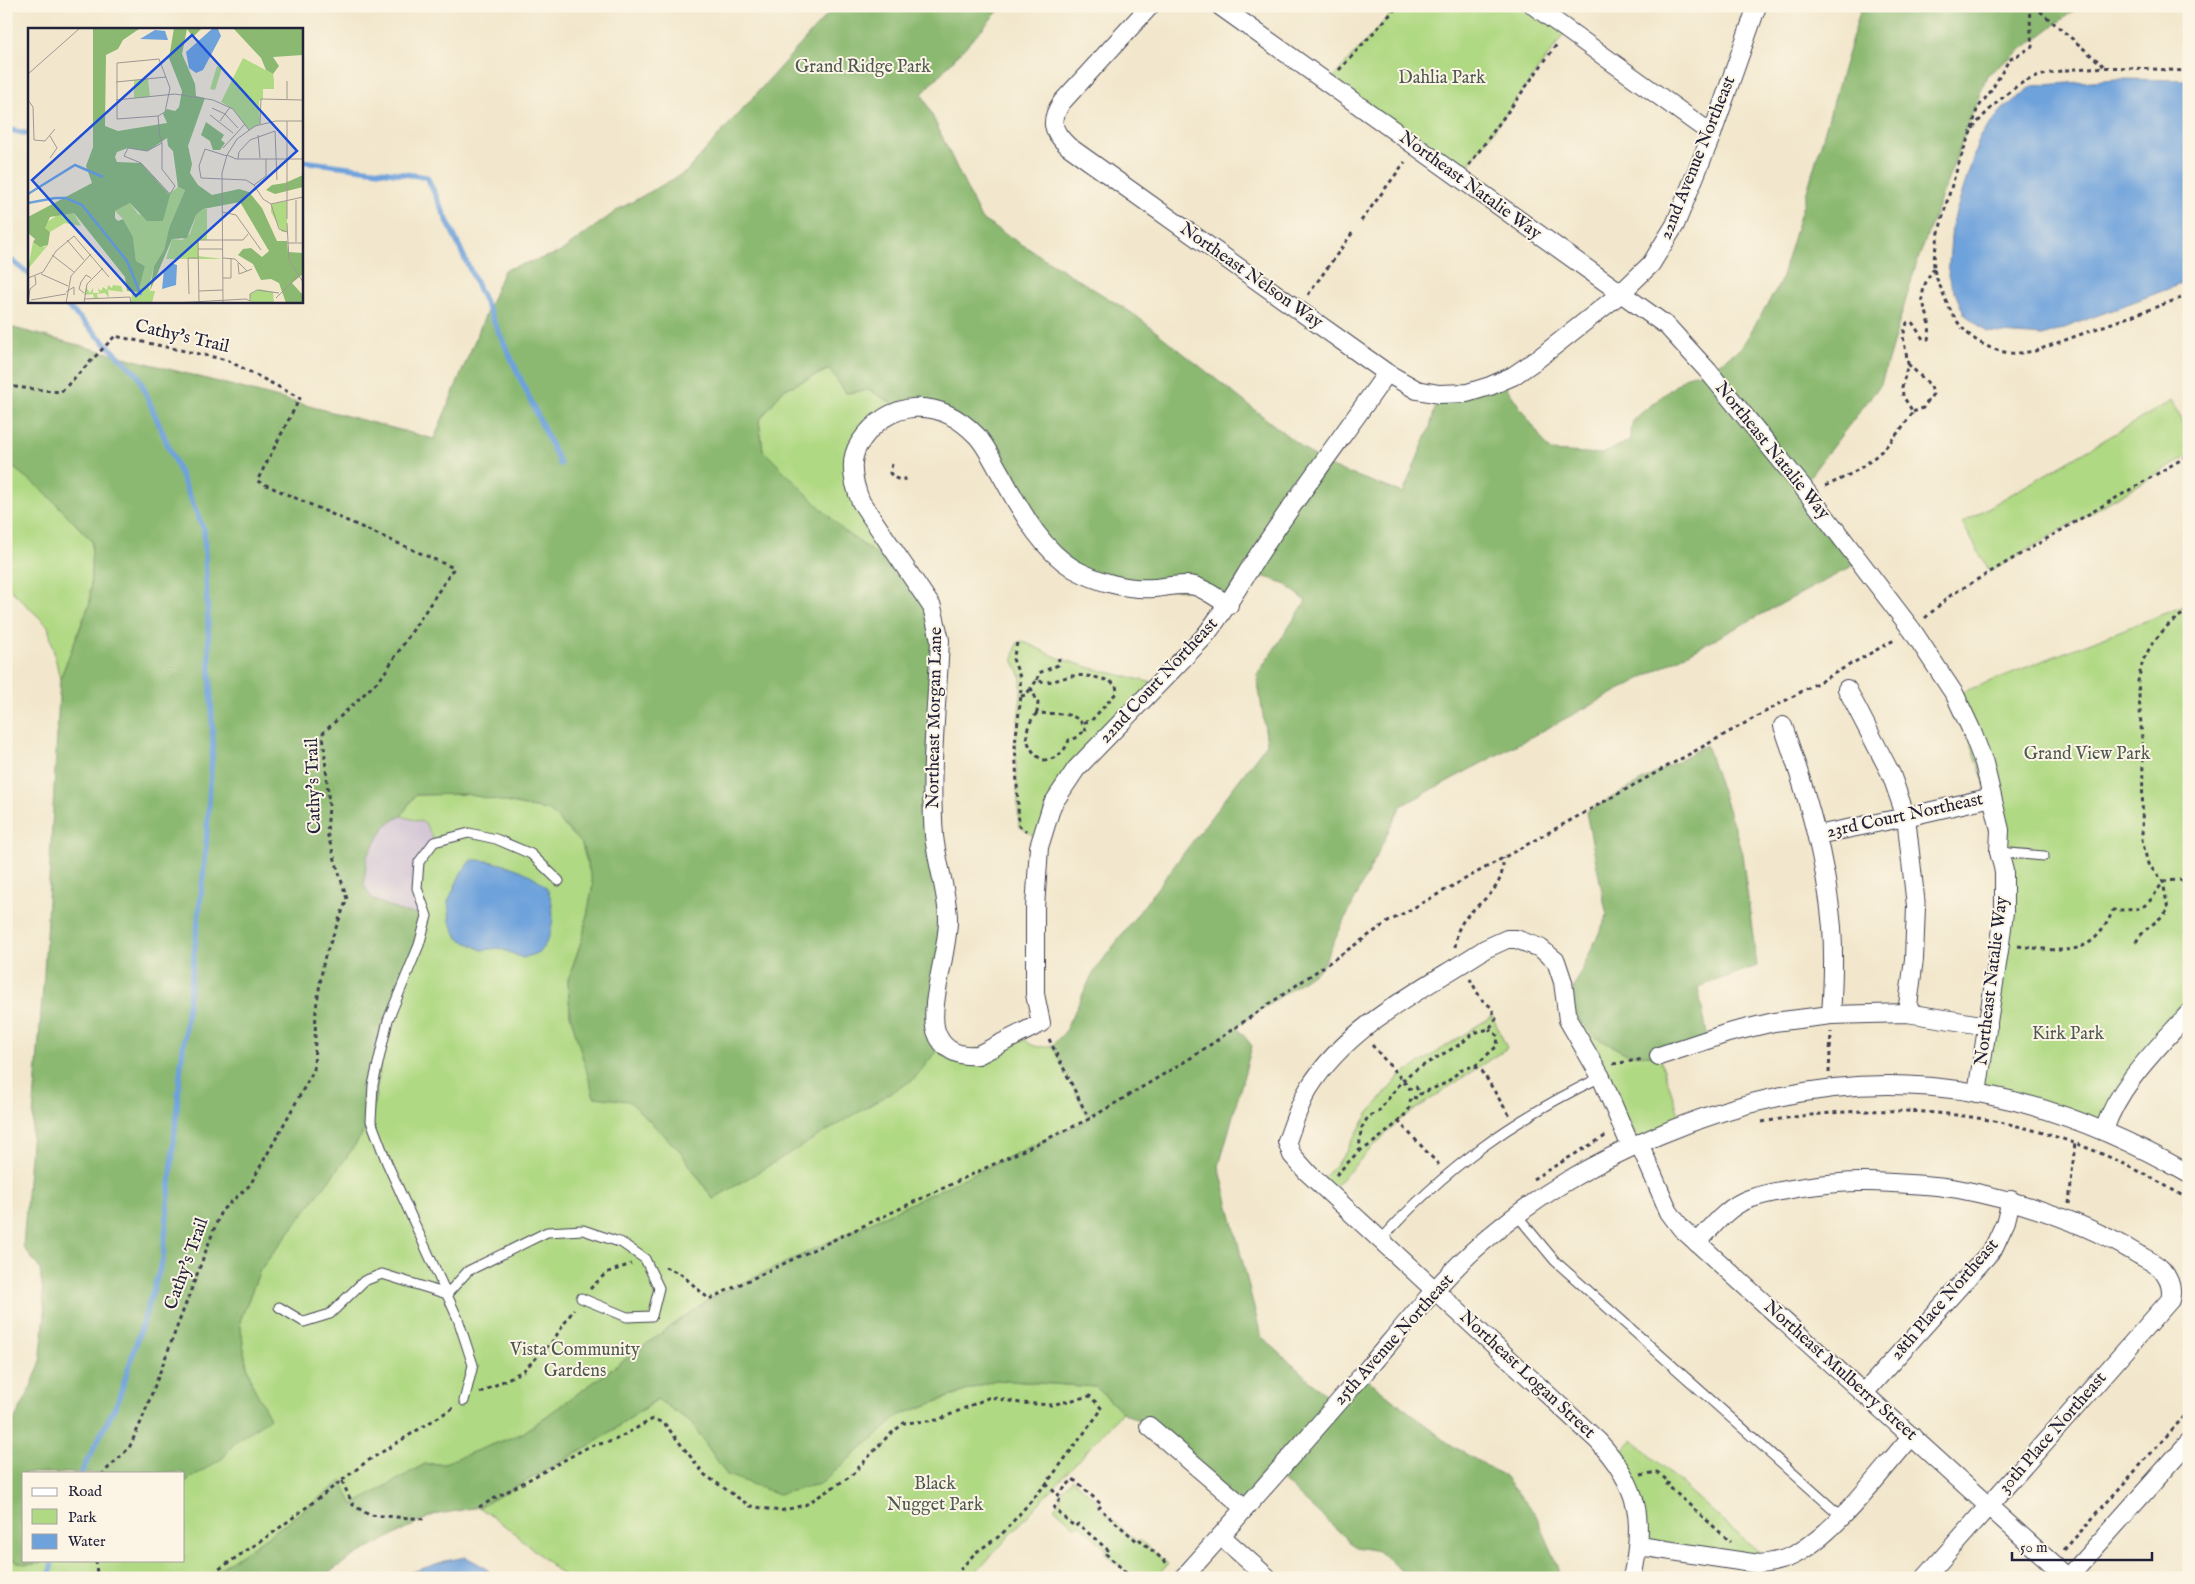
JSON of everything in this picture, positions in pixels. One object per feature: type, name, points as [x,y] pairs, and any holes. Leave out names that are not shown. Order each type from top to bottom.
[{"type":"street","name":"Northeast Nelson Way","points":[[1150,6],[1062,102],[1055,113],[1053,122],[1058,136],[1068,146],[1387,374],[1417,390],[1439,394],[1467,393]]},
{"type":"street","name":"Northeast Natalie Way","points":[[1220,6],[1667,326],[1802,486],[1912,630],[1955,695],[1971,730],[1984,763],[2000,830],[1999,852],[2004,871],[2004,912],[1977,1093]]},
{"type":"street","points":[[1534,6],[1712,134]]},
{"type":"street","name":"22nd Avenue Northeast","points":[[1467,393],[1513,376],[1620,294],[1651,264],[1664,245],[1712,134],[1757,6]]},
{"type":"street","name":"22nd Court Northeast","points":[[1041,1023],[1035,994],[1035,908],[1039,847],[1052,805],[1076,769],[1204,637],[1228,605],[1261,551],[1387,374]]},
{"type":"street","name":"Northeast Morgan Lane","points":[[1041,1023],[988,1051],[967,1056],[946,1048],[936,1030],[937,994],[946,948],[948,918],[934,837],[932,800],[937,621],[928,601],[861,502],[854,486],[853,468],[856,448],[876,423],[887,415],[902,409],[916,406],[948,415],[976,436],[1039,537],[1056,556],[1067,564],[1103,581],[1125,588],[1195,586],[1228,605]]},
{"type":"street","points":[[1847,689],[1891,774],[1906,817],[1916,906],[1914,959],[1907,1013]]},
{"type":"street","points":[[1783,726],[1817,835],[1832,929],[1831,1015]]},
{"type":"street","name":"23rd Court Northeast","points":[[1817,835],[1992,797]]},
{"type":"street","name":"Northeast Mulberry Street","points":[[1461,965],[1485,948],[1507,939],[1526,942],[1540,948],[1556,961],[1563,982],[1568,1020],[1605,1070],[1635,1145],[1669,1212],[1681,1228],[2068,1578]]},
{"type":"street","points":[[1360,1031],[1461,965]]},
{"type":"street","points":[[1659,1056],[1756,1027],[1831,1015],[1907,1013],[1988,1026]]},
{"type":"street","points":[[2104,1130],[2109,1115],[2124,1089],[2189,1013]]},
{"type":"street","name":"Northeast Logan Street","points":[[1360,1031],[1335,1056],[1309,1088],[1288,1141],[1292,1155],[1324,1189],[1598,1441],[1615,1459],[1635,1501],[1640,1521],[1639,1546],[1632,1578]]},
{"type":"street","name":"25th Avenue Northeast","points":[[1183,1578],[1436,1291],[1480,1244],[1516,1214],[1555,1186],[1635,1145],[1711,1113],[1749,1102],[1829,1086],[1883,1084],[1927,1086],[1977,1093],[2047,1109],[2104,1130],[2152,1153],[2189,1174]]},
{"type":"street","points":[[1697,1243],[1738,1204],[1749,1199],[1814,1186],[1865,1182],[1917,1184],[1956,1189],[2011,1200],[2064,1220]]},
{"type":"street","name":"28th Place Northeast","points":[[1864,1393],[1993,1249],[2006,1222],[2011,1200]]},
{"type":"street","name":"30th Place Northeast","points":[[1925,1578],[2170,1300],[2172,1292],[2170,1284],[2160,1268],[2121,1244],[2064,1220]]},
{"type":"street","points":[[1149,1426],[1245,1508]]},
{"type":"street","points":[[1639,1546],[1759,1564],[1776,1562],[1807,1547],[1841,1516],[1912,1436]]},
{"type":"street","points":[[2068,1578],[2189,1442]]},
{"type":"street","points":[[1221,1536],[1268,1578]]},
{"type":"lane","points":[[464,1401],[472,1365],[458,1319],[387,1163],[372,1121],[373,1085],[388,1020],[419,945],[427,916],[417,888],[419,862],[434,842],[469,832],[496,839],[531,854],[559,881]]},
{"type":"lane","points":[[1999,852],[2044,856]]},
{"type":"lane","points":[[1380,1241],[1412,1205],[1447,1173],[1515,1124],[1605,1070]]},
{"type":"lane","points":[[1516,1214],[1555,1261],[1841,1516]]},
{"type":"lane","points":[[446,1294],[468,1271],[547,1232],[583,1230],[622,1243],[645,1259],[659,1288],[652,1316],[627,1317],[581,1298]]},
{"type":"lane","points":[[279,1307],[304,1322],[330,1314],[364,1281],[382,1274],[446,1294]]},
{"type":"path","points":[[1337,73],[1398,6]]},
{"type":"path","points":[[2029,6],[2032,47],[2009,60],[1991,91],[1977,109],[1972,130],[1950,191],[1935,252],[1934,268],[1950,313],[1964,332],[1980,342],[2010,353],[2035,351],[2189,295]]},
{"type":"path","points":[[2034,6],[2106,68]]},
{"type":"path","points":[[1468,167],[1558,42]]},
{"type":"path","points":[[1972,130],[2021,83],[2056,73],[2106,68],[2189,71]]},
{"type":"path","points":[[1361,221],[1405,162]]},
{"type":"path","points":[[1308,296],[1352,232]]},
{"type":"path","points":[[1913,412],[1903,396],[1902,387],[1908,364],[1903,330],[1907,323],[1912,322],[1923,339],[1928,339],[1929,330],[1921,294],[1926,279],[1934,268]]},
{"type":"path","name":"Cathy's Trail","points":[[6,386],[61,392],[115,336],[227,360],[300,398],[256,481],[454,568],[381,678],[323,733],[329,806],[327,833],[347,898],[324,958],[316,1008],[314,1070],[250,1185],[221,1211],[141,1422],[129,1448],[104,1472]]},
{"type":"path","points":[[1825,486],[1851,476],[1865,466],[1894,439],[1913,412],[1923,408],[1933,394],[1931,386],[1908,364]]},
{"type":"path","points":[[206,1578],[274,1532],[366,1462],[464,1401],[523,1371],[552,1342],[581,1298],[606,1273],[645,1259],[682,1274],[709,1299],[1089,1119],[1194,1056],[1388,922],[1912,630],[1951,595],[2189,455]]},
{"type":"path","points":[[892,464],[890,472],[894,478],[901,480],[910,478]]},
{"type":"path","points":[[2136,942],[2140,934],[2158,921],[2168,910],[2163,881],[2148,864],[2142,840],[2143,754],[2138,681],[2143,660],[2153,642],[2171,622],[2189,610]]},
{"type":"path","points":[[1017,643],[1013,659],[1020,677],[1021,696],[1015,744],[1018,826],[1030,834]]},
{"type":"path","points":[[1021,696],[1026,695],[1037,680],[1039,673],[1058,665],[1059,658]]},
{"type":"path","points":[[1037,680],[1045,684],[1072,676],[1082,676],[1111,681],[1116,685],[1117,692],[1091,721],[1084,722],[1075,717],[1037,713]]},
{"type":"path","points":[[1031,688],[1038,703],[1037,713],[1028,723],[1027,740],[1028,746],[1042,760],[1052,760],[1061,754],[1069,740],[1076,738],[1086,729]]},
{"type":"path","points":[[1084,722],[1088,737]]},
{"type":"path","points":[[1359,1151],[1361,1129],[1368,1117],[1378,1112],[1402,1081],[1412,1072],[1462,1043],[1473,1033],[1489,1028],[1496,1019],[1491,1007],[1481,999],[1461,965],[1455,950],[1458,931],[1472,912],[1487,900],[1504,872],[1503,858]]},
{"type":"path","points":[[2163,881],[2181,880],[2189,884]]},
{"type":"path","points":[[2018,946],[2068,951],[2085,946],[2099,935],[2113,910],[2138,910],[2148,904],[2163,881]]},
{"type":"path","points":[[1829,1086],[1831,1015]]},
{"type":"path","points":[[1041,1023],[1089,1119]]},
{"type":"path","points":[[1411,1096],[1417,1098],[1420,1094],[1446,1083],[1462,1069],[1476,1066],[1497,1046],[1498,1036],[1489,1028]]},
{"type":"path","points":[[1324,1189],[1359,1151],[1369,1147],[1409,1109],[1410,1089],[1360,1031]]},
{"type":"path","points":[[1605,1070],[1659,1056]]},
{"type":"path","points":[[1476,1066],[1482,1071],[1515,1124]]},
{"type":"path","points":[[1410,1089],[1416,1087],[1420,1094]]},
{"type":"path","points":[[1755,1123],[1844,1112],[1953,1113],[2014,1125],[2075,1142],[2116,1159],[2189,1200]]},
{"type":"path","points":[[1398,1121],[1447,1173]]},
{"type":"path","points":[[1530,1181],[1613,1132]]},
{"type":"path","points":[[2064,1220],[2068,1206],[2075,1142]]},
{"type":"path","points":[[479,1507],[590,1446],[613,1441],[653,1419],[664,1423],[705,1474],[750,1506],[780,1511],[805,1505],[851,1476],[887,1437],[904,1423],[938,1420],[990,1397],[1020,1403],[1051,1405],[1090,1396],[1102,1409],[1046,1484],[1001,1534],[975,1553],[953,1578]]},
{"type":"path","points":[[2056,1544],[2064,1551],[2189,1411]]},
{"type":"path","points":[[1641,1475],[1657,1472],[1669,1482],[1667,1485],[1732,1542]]},
{"type":"path","points":[[1058,1495],[1073,1479],[1102,1505],[1100,1508],[1131,1537],[1138,1542],[1140,1540],[1168,1564]]},
{"type":"path","points":[[342,1482],[353,1505],[368,1515],[425,1519]]},
{"type":"path","points":[[1046,1484],[1062,1498],[1054,1508],[1075,1527],[1078,1524],[1108,1550],[1105,1553],[1132,1578]]},
{"type":"path","points":[[96,1562],[97,1578]]},
{"type":"shaded area","points":[[401,816],[425,823],[434,842],[427,916],[400,911],[372,899],[364,885],[367,856],[386,825]]},
{"type":"green space","name":"Grand Ridge Park","points":[[835,6],[1003,6],[922,94],[981,219],[1135,315],[1323,464],[1403,493],[1430,427],[1439,394],[1502,381],[1550,451],[1602,454],[1629,441],[1633,420],[1687,376],[1708,371],[1741,348],[1780,283],[1861,8],[1864,6],[2080,6],[1987,75],[1916,265],[1881,384],[1802,486],[1860,562],[1401,806],[1321,968],[1237,1027],[1252,1046],[1219,1166],[1261,1336],[1336,1404],[1362,1375],[1452,1446],[1504,1476],[1536,1515],[1558,1565],[1558,1578],[1409,1578],[1379,1551],[1356,1547],[1276,1474],[1245,1508],[1149,1426],[1122,1412],[1096,1387],[995,1380],[900,1415],[820,1484],[778,1494],[727,1475],[691,1422],[657,1399],[590,1446],[479,1507],[433,1515],[352,1557],[321,1578],[206,1578],[274,1532],[342,1481],[353,1505],[425,1464],[442,1464],[523,1433],[709,1299],[1089,1119],[1052,1045],[1064,1033],[1093,973],[1267,743],[1257,675],[1306,601],[1284,583],[1249,572],[1229,605],[1206,591],[1152,588],[1067,564],[964,425],[902,409],[870,390],[846,393],[829,369],[783,390],[759,421],[763,450],[845,532],[886,561],[925,594],[932,607],[940,875],[940,1040],[935,1053],[914,1079],[713,1199],[680,1151],[629,1101],[594,1097],[570,1014],[568,980],[583,936],[593,885],[582,844],[550,811],[466,794],[415,795],[401,816],[386,825],[367,856],[364,885],[372,899],[400,911],[427,916],[388,1020],[371,1121],[346,1158],[260,1270],[240,1321],[245,1357],[252,1384],[270,1418],[236,1441],[223,1458],[185,1481],[185,1472],[22,1472],[22,1562],[41,1562],[36,1564],[20,1563],[6,1555],[6,1434],[27,1396],[40,1364],[45,1314],[40,1269],[23,1247],[44,974],[60,679],[90,603],[92,541],[45,492],[6,462],[6,326],[434,439],[504,270],[559,253],[619,209],[686,172]]},
{"type":"green space","name":"Dahlia Park","points":[[1398,6],[1535,6],[1567,30],[1459,178],[1327,84]]},
{"type":"green space","points":[[830,369],[846,393],[870,390],[902,409],[865,434],[854,486],[925,594],[886,561],[845,532],[763,450],[759,421],[783,390]]},
{"type":"green space","points":[[2171,401],[2189,432],[2189,455],[1990,572],[1962,523]]},
{"type":"green space","points":[[6,461],[45,492],[92,541],[90,602],[60,679],[48,626],[6,585]]},
{"type":"green space","name":"Grand View Park","points":[[2189,604],[2189,1013],[2104,1130],[1977,1093],[1999,951],[2000,830],[1955,695]]},
{"type":"green space","points":[[1022,641],[1059,658],[1091,668],[1158,684],[1076,769],[1041,841],[1019,826],[1015,744],[1021,696],[1021,677],[1013,659],[1017,643]]},
{"type":"green space","points":[[1706,745],[1741,847],[1757,966],[1698,987],[1708,1040],[1659,1056],[1625,1053],[1594,1036],[1566,1004],[1607,916],[1586,812]]},
{"type":"green space","name":"Vista Community Gardens","points":[[466,794],[550,811],[582,844],[593,885],[583,936],[568,980],[570,1014],[629,1101],[680,1151],[713,1199],[940,1040],[956,1053],[1025,1040],[1037,1047],[1052,1045],[1089,1119],[709,1299],[523,1433],[442,1464],[425,1464],[353,1505],[342,1482],[274,1532],[206,1578],[6,1578],[6,1555],[15,1561],[25,1564],[42,1562],[185,1562],[185,1481],[222,1458],[236,1441],[269,1418],[252,1384],[245,1357],[240,1321],[260,1270],[346,1158],[371,1121],[388,1020],[427,916],[417,888],[419,862],[434,841],[425,823],[401,816],[415,795]]},
{"type":"green space","points":[[1566,1004],[1594,1036],[1625,1053],[1659,1056],[1683,1125],[1639,1143]]},
{"type":"green space","points":[[1492,1016],[1507,1048],[1398,1121],[1328,1193],[1319,1184],[1344,1155],[1368,1114],[1399,1077]]},
{"type":"green space","name":"Black Nugget Park","points":[[995,1380],[1096,1387],[1122,1412],[971,1578],[566,1578],[512,1531],[479,1507],[590,1446],[658,1399],[691,1422],[727,1475],[820,1484],[900,1415]]},
{"type":"green space","points":[[1633,1440],[1770,1563],[1639,1546],[1615,1459]]},
{"type":"green space","points":[[1073,1479],[1102,1505],[1100,1508],[1137,1542],[1140,1540],[1168,1564],[1156,1578],[1132,1578],[1105,1553],[1107,1550],[1079,1524],[1075,1527],[1054,1508],[1061,1499],[1058,1495]]},
{"type":"water","points":[[2116,79],[2189,80],[2189,281],[2043,336],[1987,332],[1964,314],[1948,276],[1952,225],[1980,136],[2003,109],[2033,86]]},
{"type":"water","points":[[471,860],[502,864],[525,872],[543,884],[551,898],[553,913],[549,937],[541,950],[523,958],[499,948],[482,950],[458,938],[450,921],[448,902],[461,873]]},
{"type":"water","points":[[466,1557],[486,1568],[494,1578],[394,1578],[445,1561]]},
{"type":"waterway","points":[[6,129],[28,134]]},
{"type":"waterway","points":[[302,161],[427,177],[560,464]]},
{"type":"waterway","points":[[6,256],[28,273]]},
{"type":"waterway","points":[[63,302],[138,375],[204,530],[213,742],[205,860],[180,1075],[163,1259],[118,1401],[82,1472]]},
{"type":"waterway","points":[[50,1578],[52,1562]]},
{"type":"park label","name":"Kirk Park","points":[[2068,1034]]}]
